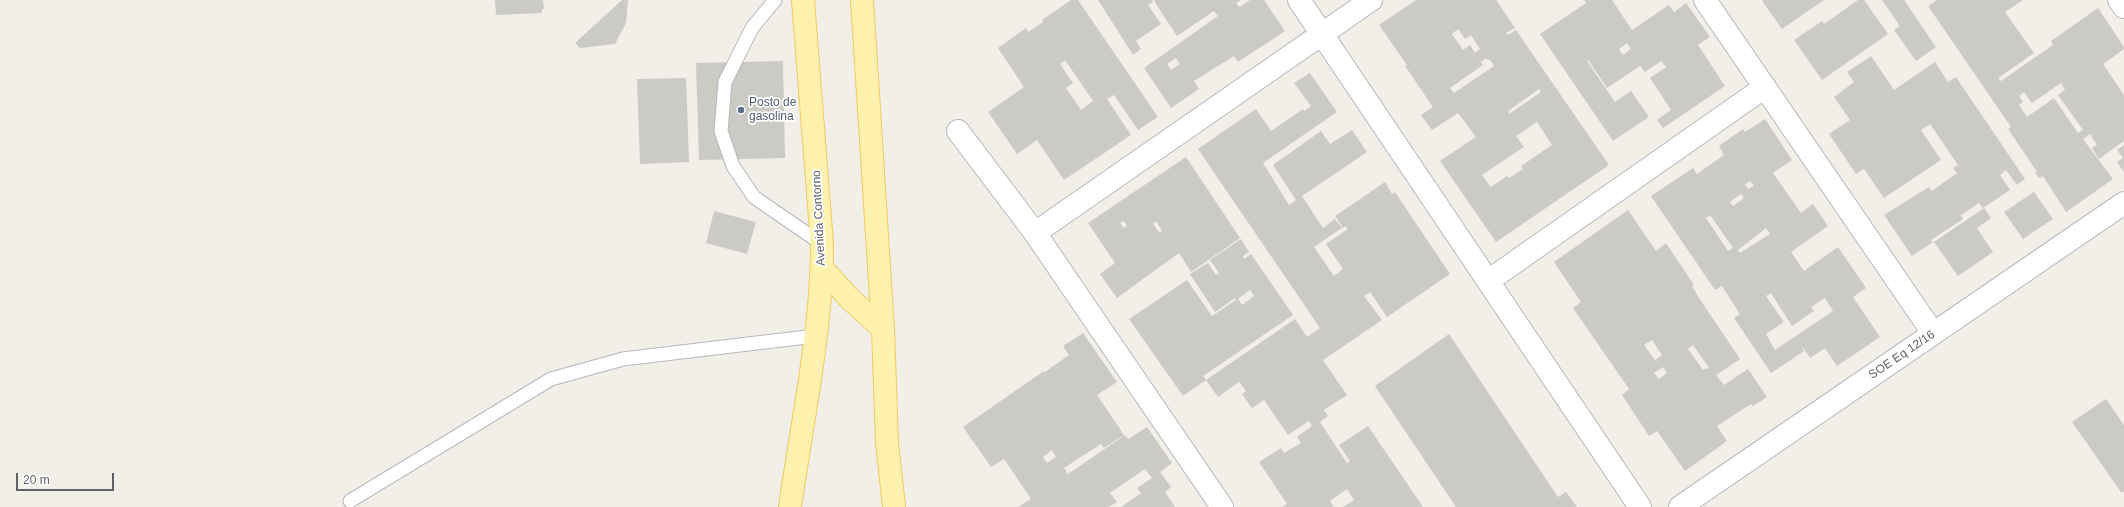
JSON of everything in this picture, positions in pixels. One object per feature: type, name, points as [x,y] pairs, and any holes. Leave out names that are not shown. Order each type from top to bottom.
[{"type":"main road","name":"Avenida Contorno","points":[[790,507],[815,336],[822,268],[822,244],[804,0]]},
{"type":"main road","points":[[861,0],[883,329],[888,443],[894,507]]},
{"type":"main road","points":[[822,268],[849,298],[883,329]]},
{"type":"street","points":[[1299,0],[1322,32],[1640,507]]},
{"type":"street","points":[[1034,233],[1322,32],[1371,0]]},
{"type":"street","points":[[1705,0],[1933,334]]},
{"type":"street","points":[[2119,0],[2124,7]]},
{"type":"street","points":[[1488,281],[1765,87]]},
{"type":"street","points":[[958,131],[1034,233],[1222,507]]},
{"type":"street","name":"SOE Eq 12/16","points":[[1680,507],[2124,203]]},
{"type":"lane","points":[[775,0],[752,28],[725,82],[721,132],[733,166],[754,197],[822,244]]},
{"type":"lane","points":[[350,501],[551,379],[623,359],[815,336]]},
{"type":"building","points":[[495,0],[543,0],[544,9],[542,9],[542,13],[496,15]]},
{"type":"building","points":[[622,0],[628,0],[626,23],[615,44],[580,48],[575,43]]},
{"type":"building","points":[[1071,0],[1078,0],[1158,117],[1138,130],[1114,95],[1107,99],[1131,135],[1064,180],[1037,140],[1017,154],[988,112],[1024,87],[998,48],[1026,28],[1028,32],[1043,22],[1042,20]],"holes":[[[1065,60],[1093,101],[1081,110],[1066,88],[1073,83],[1060,64]]]},
{"type":"building","points":[[1098,0],[1152,0],[1153,2],[1148,5],[1161,24],[1136,41],[1141,49],[1133,55]]},
{"type":"building","points":[[1241,0],[1236,3],[1239,7],[1250,0],[1264,0],[1285,31],[1238,62],[1234,56],[1194,81],[1199,89],[1171,108],[1144,68],[1218,16],[1214,11],[1177,36],[1154,1]],"holes":[[[1176,58],[1180,64],[1171,70],[1167,64]]]},
{"type":"building","points":[[1416,0],[1496,0],[1515,28],[1506,33],[1508,35],[1516,30],[1609,165],[1496,242],[1440,161],[1476,137],[1458,113],[1432,130],[1421,115],[1433,107],[1405,66],[1407,65],[1379,25]],"holes":[[[1458,29],[1465,39],[1471,35],[1480,49],[1475,53],[1470,45],[1463,50],[1452,34]],[[1485,59],[1490,60],[1494,66],[1454,93],[1450,88],[1483,65],[1481,62]],[[1539,89],[1541,92],[1509,114],[1508,111]],[[1537,122],[1552,145],[1521,166],[1523,169],[1509,178],[1507,176],[1491,187],[1482,175],[1524,147],[1516,136]]]},
{"type":"building","points":[[1584,0],[1612,0],[1632,30],[1669,5],[1674,12],[1686,3],[1710,37],[1698,45],[1725,86],[1663,128],[1657,120],[1671,110],[1650,78],[1666,67],[1661,61],[1645,72],[1640,66],[1607,88],[1588,60],[1587,61],[1615,102],[1631,91],[1649,117],[1613,141],[1540,34],[1586,3]],"holes":[[[1627,43],[1631,49],[1623,55],[1619,49]]]},
{"type":"building","points":[[1824,0],[1782,29],[1762,1]]},
{"type":"building","points":[[1858,0],[1864,0],[1888,34],[1822,80],[1794,40],[1822,21],[1824,24]]},
{"type":"building","points":[[1882,0],[1904,0],[1936,47],[1916,61],[1894,30],[1900,26]]},
{"type":"building","points":[[1937,0],[2023,0],[2005,12],[2034,53],[1998,78],[2001,81],[2053,45],[2051,41],[2098,8],[2124,47],[2124,49],[2103,64],[2124,95],[2124,141],[2099,159],[2092,148],[2097,145],[2090,134],[2083,139],[2113,179],[2066,212],[2043,176],[2039,178],[2035,173],[2037,172],[2008,129],[2011,127],[1928,6]],"holes":[[[2061,83],[2065,90],[2058,95],[2083,130],[2078,133],[2054,98],[2027,117],[2019,105],[2023,102],[2019,96],[2024,92],[2032,103]]]},
{"type":"building","points":[[1871,56],[1894,90],[1935,62],[1948,82],[1956,77],[2025,179],[2017,185],[2006,170],[2000,175],[2010,190],[1983,208],[1979,203],[1961,215],[1963,219],[1931,240],[1933,242],[1912,256],[1884,215],[1929,187],[1932,191],[1957,173],[1953,168],[1958,165],[1930,124],[1921,130],[1941,160],[1884,198],[1864,169],[1856,174],[1829,134],[1850,120],[1834,97],[1854,82],[1847,72]]},
{"type":"building","name":"Posto de gasolina","points":[[783,61],[785,158],[699,160],[696,63]]},
{"type":"building","points":[[1310,73],[1337,112],[1263,163],[1289,205],[1296,200],[1273,165],[1321,131],[1330,144],[1352,130],[1367,152],[1302,196],[1323,228],[1335,219],[1342,228],[1314,247],[1334,276],[1343,269],[1326,244],[1348,229],[1345,226],[1343,228],[1335,216],[1385,182],[1392,194],[1395,192],[1450,274],[1387,317],[1370,292],[1364,296],[1382,320],[1323,360],[1347,395],[1324,410],[1328,416],[1320,422],[1347,463],[1350,461],[1339,445],[1368,426],[1423,507],[1343,507],[1354,500],[1347,489],[1330,501],[1334,507],[1282,507],[1287,504],[1259,462],[1281,448],[1284,453],[1301,443],[1297,437],[1312,426],[1309,421],[1288,435],[1264,400],[1252,408],[1242,394],[1246,391],[1239,382],[1218,397],[1206,380],[1295,319],[1307,337],[1320,328],[1198,149],[1256,109],[1271,131],[1303,109],[1304,111],[1311,106],[1294,83]]},
{"type":"building","points":[[686,78],[689,162],[640,164],[637,79]]},
{"type":"building","points":[[1765,119],[1792,160],[1773,173],[1801,213],[1813,204],[1828,226],[1791,252],[1804,271],[1838,247],[1866,288],[1853,297],[1880,337],[1837,366],[1825,348],[1810,358],[1802,346],[1804,351],[1771,373],[1734,318],[1740,314],[1722,286],[1715,290],[1651,196],[1693,168],[1697,174],[1724,155],[1719,146],[1743,129],[1745,132]],"holes":[[[1750,181],[1754,186],[1748,189],[1745,184]],[[1741,194],[1744,198],[1733,206],[1730,202]],[[1710,215],[1733,248],[1728,251],[1706,218]],[[1766,228],[1770,234],[1740,253],[1738,250]],[[1771,293],[1792,326],[1814,311],[1811,307],[1825,298],[1833,311],[1775,350],[1766,334],[1784,322],[1766,296]]]},
{"type":"building","points":[[2124,145],[2124,172],[2117,162],[2123,158],[2117,150]]},
{"type":"building","points":[[1186,157],[1240,238],[1191,272],[1179,253],[1117,298],[1100,274],[1115,263],[1088,223]],"holes":[[[1124,221],[1127,226],[1124,228],[1120,223]],[[1156,221],[1162,231],[1159,232],[1153,224]]]},
{"type":"building","points":[[2034,192],[2053,219],[2023,239],[2004,212]]},
{"type":"building","points":[[1984,208],[1991,218],[1977,228],[1993,252],[1958,276],[1934,242]]},
{"type":"building","points":[[1628,210],[1656,251],[1666,243],[1694,285],[1692,286],[1699,298],[1740,359],[1716,375],[1724,385],[1748,369],[1767,397],[1753,406],[1751,404],[1717,426],[1727,441],[1685,471],[1657,431],[1649,436],[1622,395],[1629,389],[1573,308],[1581,302],[1554,262]],"holes":[[[1652,340],[1662,355],[1655,360],[1644,345]],[[1693,345],[1709,368],[1703,370],[1688,349]],[[1663,367],[1667,373],[1659,379],[1654,373]]]},
{"type":"building","points":[[714,211],[756,222],[747,254],[706,243]]},
{"type":"building","points":[[1241,239],[1249,252],[1243,256],[1244,259],[1251,254],[1293,315],[1203,376],[1206,380],[1183,396],[1129,319],[1187,280],[1212,316],[1236,300],[1235,298],[1215,312],[1190,274],[1208,263],[1216,275],[1219,273],[1210,260]],"holes":[[[1250,290],[1254,296],[1242,305],[1238,299]]]},
{"type":"building","points":[[1083,333],[1117,382],[1097,395],[1124,435],[1104,448],[1101,444],[1064,468],[1068,474],[1125,435],[1128,439],[1147,427],[1172,463],[1160,472],[1171,487],[1165,492],[1175,507],[1121,507],[1141,493],[1137,488],[1152,478],[1145,469],[1110,493],[1117,502],[1109,507],[1018,507],[1031,499],[1004,459],[991,467],[963,427],[1069,355],[1063,346]],"holes":[[[1052,450],[1056,457],[1047,463],[1043,457]]]},
{"type":"building","points":[[1449,334],[1558,497],[1566,492],[1577,507],[1456,507],[1375,386]]},
{"type":"building","points":[[2106,399],[2124,425],[2124,492],[2121,492],[2072,422]]},
{"type":"place","name":"Posto de gasolina","points":[[741,110]]}]
